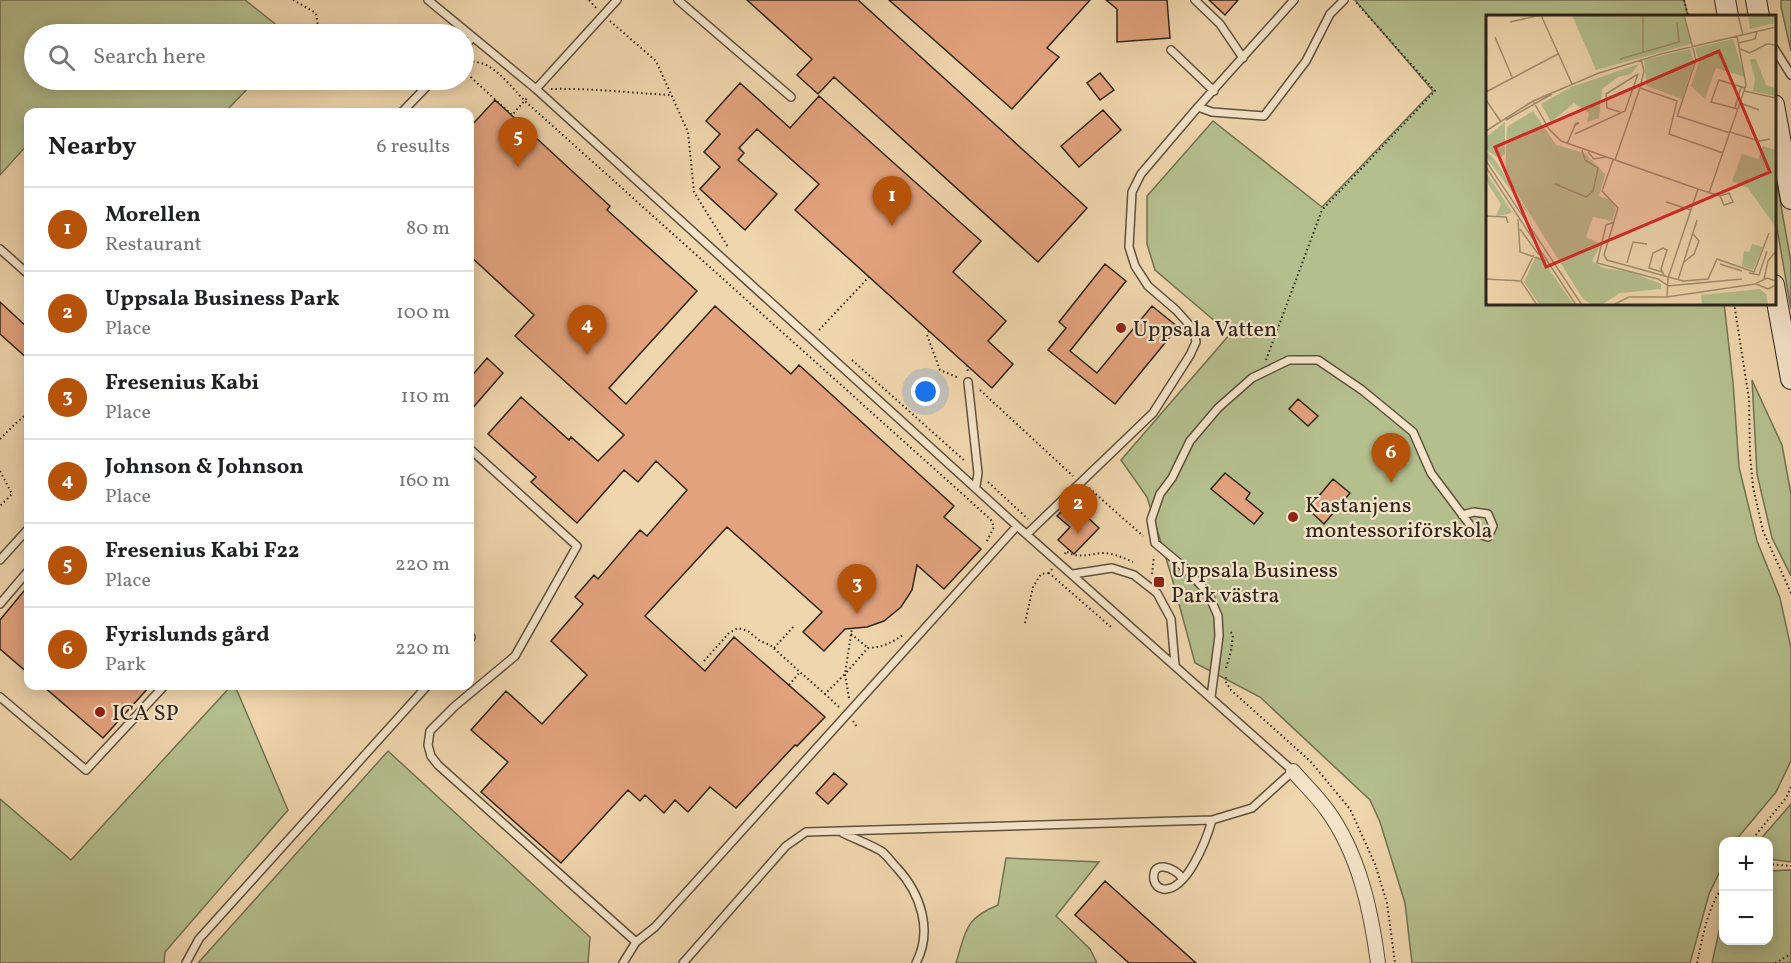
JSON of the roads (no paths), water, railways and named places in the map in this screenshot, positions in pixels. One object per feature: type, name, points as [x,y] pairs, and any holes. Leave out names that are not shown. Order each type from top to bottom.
[{"type":"main road","points":[[1725,0],[1728,15]]},
{"type":"main road","points":[[1755,0],[1758,15]]},
{"type":"main road","points":[[1776,116],[1791,199]]},
{"type":"main road","points":[[1776,296],[1791,379]]},
{"type":"street","points":[[1293,771],[1327,810],[1348,849],[1365,889],[1378,963]]},
{"type":"lane","points":[[428,0],[457,24]]},
{"type":"lane","points":[[536,89],[617,0]]},
{"type":"lane","points":[[678,0],[791,97]]},
{"type":"lane","points":[[1195,0],[1220,24],[1243,58]]},
{"type":"lane","points":[[1027,534],[1153,413],[1180,374],[1196,342],[1194,330],[1176,310],[1148,286],[1135,266],[1129,247],[1132,192],[1141,174],[1294,0]]},
{"type":"lane","points":[[1198,107],[1212,112],[1264,116],[1306,61],[1330,14],[1344,0]]},
{"type":"lane","points":[[474,38],[536,89],[976,486],[1017,526],[1293,771],[1252,808],[1212,820],[806,832],[786,846],[682,963]]},
{"type":"lane","points":[[1171,50],[1214,91]]},
{"type":"lane","points":[[1776,51],[1791,75]]},
{"type":"lane","points":[[406,108],[423,90]]},
{"type":"lane","points":[[0,249],[24,270]]},
{"type":"lane","points":[[1211,697],[1220,636],[1218,616],[1208,593],[1186,569],[1155,543],[1151,520],[1160,494],[1172,477],[1190,441],[1218,408],[1252,378],[1289,360],[1318,360],[1362,390],[1413,432],[1431,473],[1462,515],[1476,533],[1488,537],[1493,526],[1488,514],[1474,512],[1462,515]]},
{"type":"lane","points":[[968,382],[978,473],[976,486]]},
{"type":"lane","points":[[474,453],[577,546],[515,656],[455,706],[430,731],[428,745],[431,756],[446,773],[636,942]]},
{"type":"lane","points":[[622,963],[636,942],[656,927],[1017,526]]},
{"type":"lane","points":[[0,560],[3,551],[24,533]]},
{"type":"lane","points":[[1073,574],[1112,568],[1134,575],[1157,593],[1171,619],[1174,665]]},
{"type":"lane","points":[[0,604],[24,576]]},
{"type":"lane","points":[[0,697],[86,770],[160,690]]},
{"type":"lane","points":[[186,963],[199,939],[423,690]]},
{"type":"lane","points":[[1182,878],[1196,862],[1206,841],[1212,820]]},
{"type":"lane","points":[[841,832],[883,852],[906,878],[920,901],[925,928],[921,954],[916,963]]},
{"type":"place","name":"Fresenius Kabi F22","points":[[518,167]]},
{"type":"place","name":"Morellen","points":[[892,226]]},
{"type":"place","name":"Uppsala Vatten","points":[[1121,328]]},
{"type":"place","name":"Johnson & Johnson","points":[[587,355]]},
{"type":"place","name":"Fyrislunds gård","points":[[1391,483]]},
{"type":"place","name":"Kastanjens montessoriförskola","points":[[1293,517]]},
{"type":"place","name":"Uppsala Business Park","points":[[1078,534]]},
{"type":"place","name":"Uppsala Business Park västra","points":[[1159,582]]},
{"type":"place","name":"Fresenius Kabi","points":[[857,614]]},
{"type":"place","name":"ICA SP","points":[[100,712]]}]
